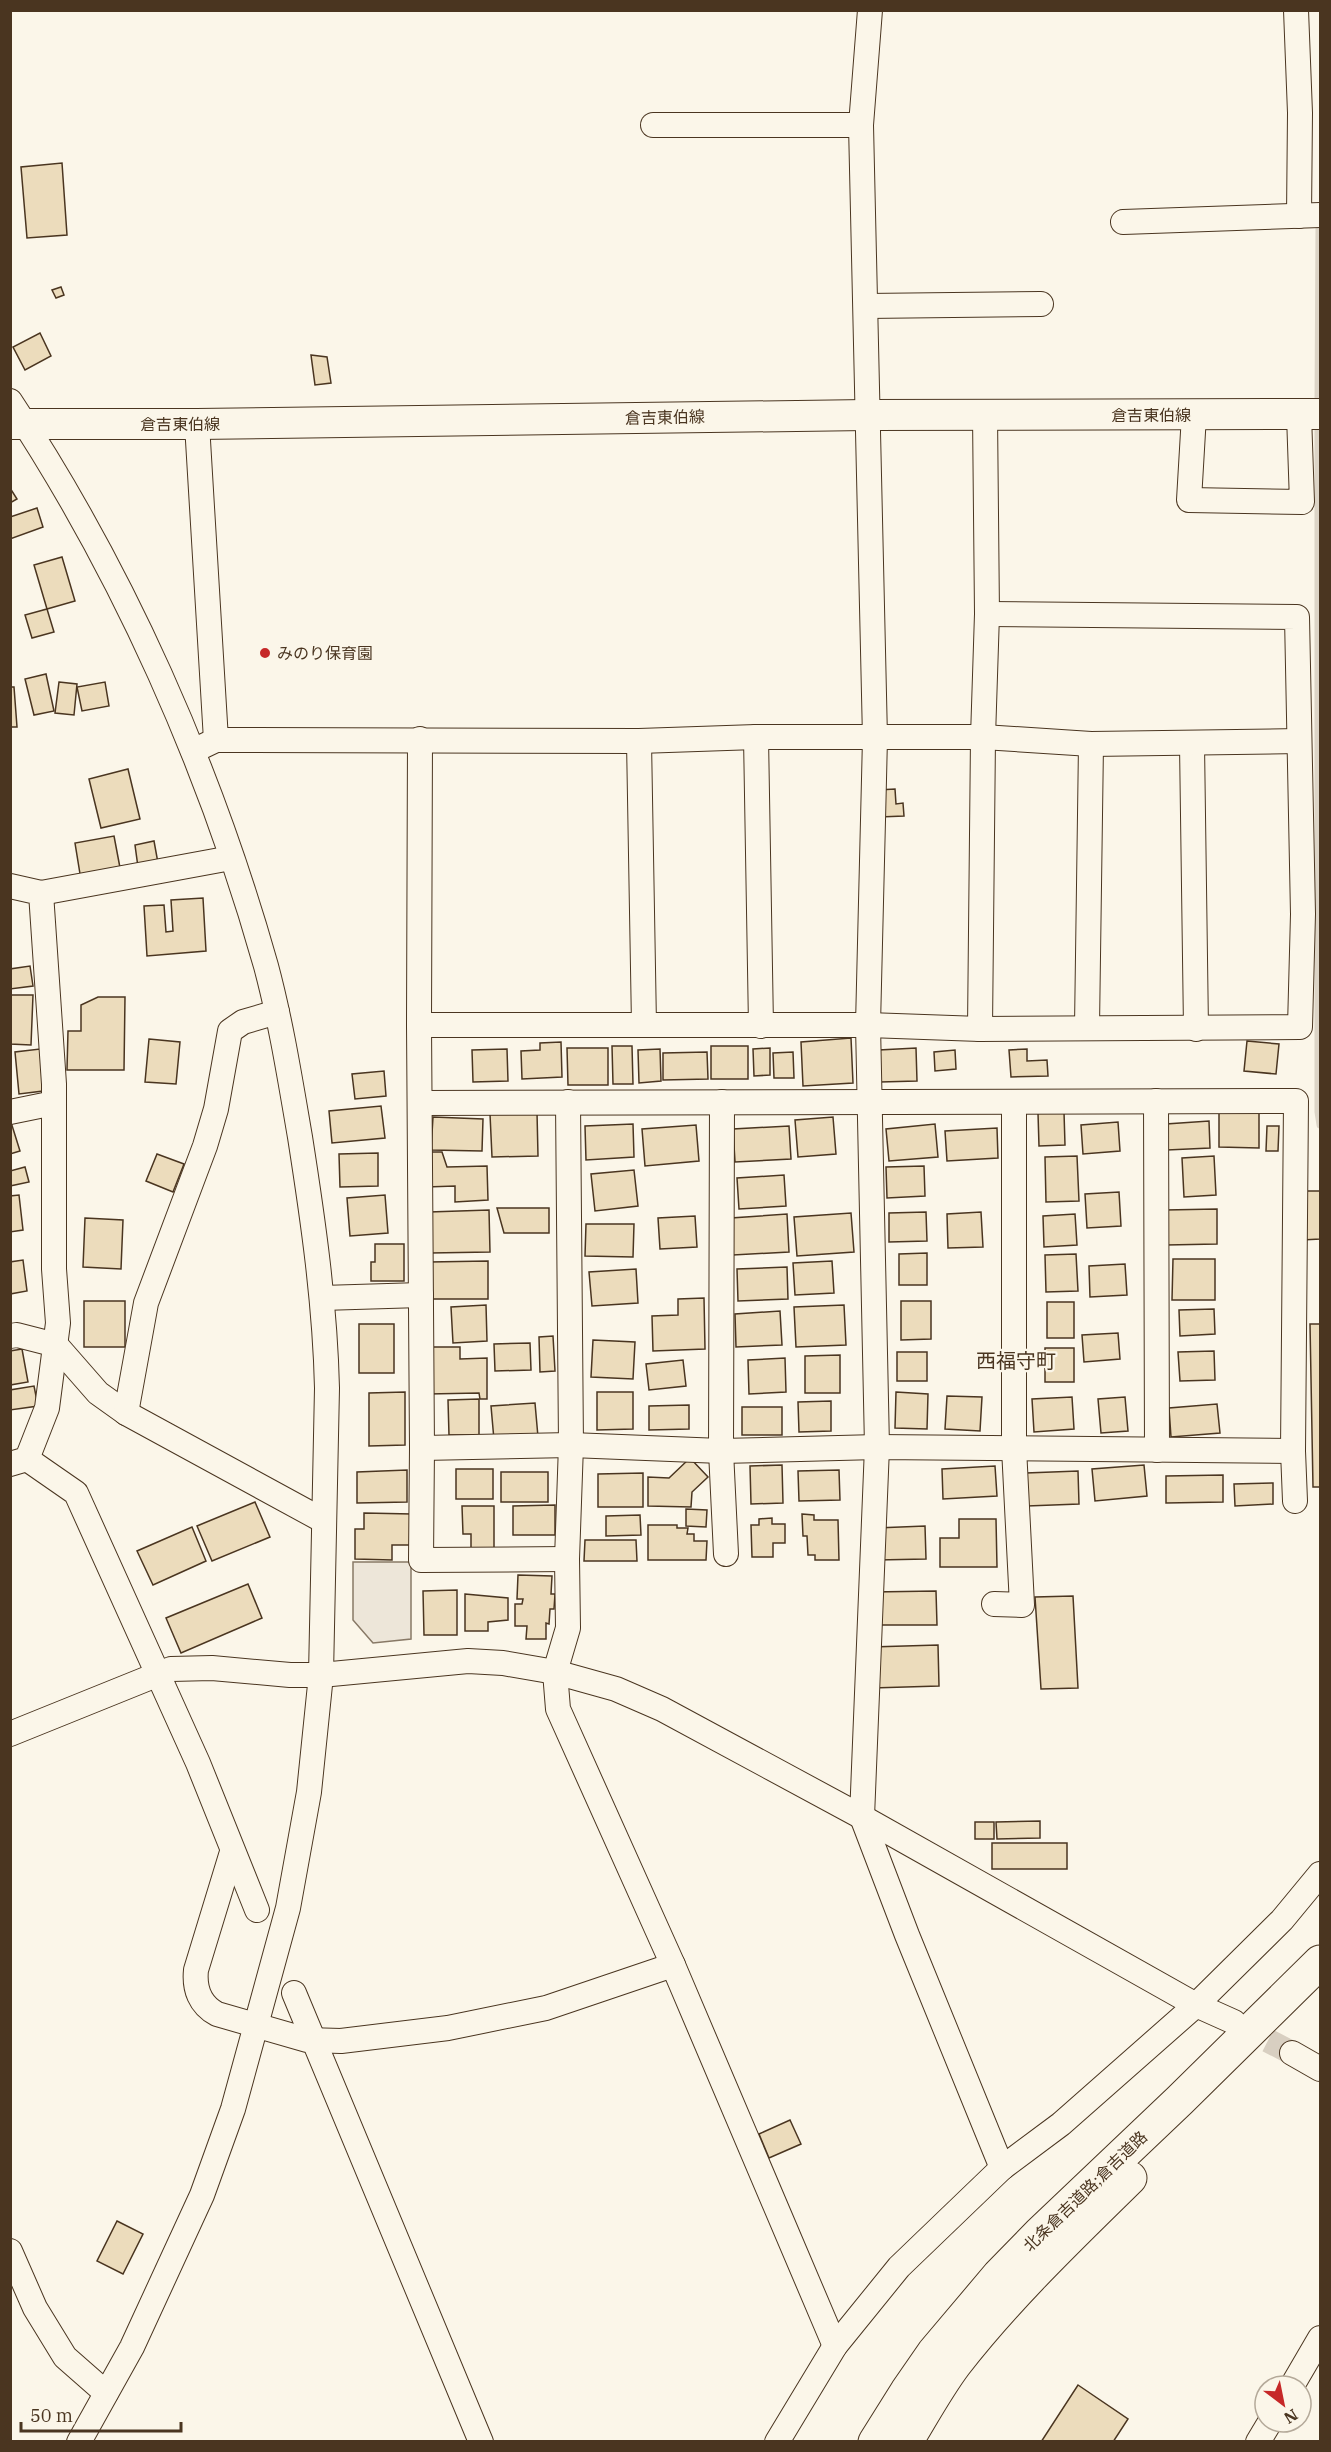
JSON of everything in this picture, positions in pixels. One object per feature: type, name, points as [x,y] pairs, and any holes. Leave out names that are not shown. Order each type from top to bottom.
[{"type":"highway","name":"北条倉吉道路;倉吉道路","points":[[875,2442],[934,2352],[999,2275],[1320,1962]]},
{"type":"highway","name":"北条倉吉道路;倉吉道路","points":[[906,2442],[953,2367],[1017,2291],[1320,1992]]},
{"type":"main road","name":"倉吉東伯線","points":[[15,416],[197,424],[985,414],[1310,415]]},
{"type":"street","points":[[870,10],[861,125],[875,738],[868,1103],[877,1447],[862,1817],[907,1935],[1002,2168]]},
{"type":"street","points":[[1123,222],[1310,215],[1300,113],[1296,10]]},
{"type":"street","points":[[654,125],[861,125]]},
{"type":"street","points":[[866,306],[1041,304]]},
{"type":"street","points":[[980,1029],[983,737],[987,614],[985,414]]},
{"type":"street","points":[[1194,415],[1189,500],[1302,502],[1310,415]]},
{"type":"street","points":[[15,416],[111,574],[193,751],[266,967],[277,1012],[305,1167],[322,1298],[327,1388],[321,1675],[309,1791],[288,1908],[233,2109],[202,2195],[132,2347],[79,2441]]},
{"type":"street","points":[[197,424],[216,740]]},
{"type":"street","points":[[418,1025],[868,1025],[980,1029],[1300,1027],[1303,914],[1297,617],[987,614]]},
{"type":"street","points":[[193,751],[216,740],[639,741],[756,737],[983,737],[1091,744],[1299,741]]},
{"type":"street","points":[[756,737],[761,1026]]},
{"type":"street","points":[[420,739],[418,1025],[421,1560],[567,1559]]},
{"type":"street","points":[[639,741],[644,1025]]},
{"type":"street","points":[[1087,1027],[1091,744]]},
{"type":"street","points":[[1192,744],[1196,1029]]},
{"type":"street","points":[[10,886],[41,893],[231,858]]},
{"type":"street","points":[[41,893],[54,1103],[54,1269],[58,1323],[47,1408],[19,1462],[76,1493],[198,1763],[257,1910]]},
{"type":"street","points":[[126,1413],[146,1304],[205,1146],[216,1108],[230,1031],[243,1022],[277,1012]]},
{"type":"street","points":[[1156,1101],[1157,1450]]},
{"type":"street","points":[[420,1103],[1296,1101],[1293,1451],[1295,1502]]},
{"type":"street","points":[[568,1102],[571,1445],[567,1559],[568,1628],[555,1672],[558,1709],[673,1965],[836,2346]]},
{"type":"street","points":[[722,1102],[721,1451],[726,1554]]},
{"type":"street","points":[[994,1604],[1022,1605],[1014,1448],[1014,1102]]},
{"type":"street","points":[[10,1112],[54,1103]]},
{"type":"street","points":[[322,1298],[421,1295]]},
{"type":"street","points":[[10,1336],[17,1335],[56,1345],[98,1393],[126,1413],[324,1521]]},
{"type":"street","points":[[422,1448],[571,1445],[721,1451],[877,1447],[1293,1451]]},
{"type":"street","points":[[10,1734],[157,1673],[190,1667],[290,1676],[468,1661],[503,1663],[555,1672],[616,1689],[662,1709],[862,1817],[1196,2005],[1234,2022]]},
{"type":"street","points":[[232,1852],[195,1979],[199,1997],[207,2008],[217,2014],[314,2040],[341,2041],[448,2028],[489,2020],[546,2008],[673,1965]]},
{"type":"street","points":[[777,2442],[836,2346],[899,2267],[1002,2168],[1061,2124],[1196,2005],[1282,1920],[1320,1874]]},
{"type":"street","points":[[294,1993],[482,2442]]},
{"type":"street","points":[[1292,2053],[1320,2069]]},
{"type":"street","points":[[11,2252],[35,2308],[65,2357],[106,2393]]},
{"type":"street","points":[[1299,2374],[1320,2338]]},
{"type":"shaded area","points":[[353,1562],[411,1562],[411,1639],[373,1643],[353,1620]]},
{"type":"building","points":[[62,163],[67,235],[27,238],[21,167]]},
{"type":"building","points":[[61,287],[64,295],[56,298],[52,290]]},
{"type":"building","points":[[40,333],[51,356],[25,370],[13,347]]},
{"type":"building","points":[[311,355],[327,357],[331,383],[315,385]]},
{"type":"building","points":[[10,488],[17,499],[10,503]]},
{"type":"building","points":[[37,508],[43,527],[10,539],[10,517]]},
{"type":"building","points":[[62,557],[75,601],[47,609],[34,565]]},
{"type":"building","points":[[47,609],[54,632],[32,638],[25,615]]},
{"type":"building","points":[[46,674],[54,711],[34,715],[25,679]]},
{"type":"building","points":[[59,682],[77,684],[74,715],[55,713]]},
{"type":"building","points":[[105,682],[109,706],[82,711],[77,687]]},
{"type":"building","points":[[10,687],[14,687],[17,727],[10,727]]},
{"type":"building","points":[[128,769],[140,819],[101,828],[89,779]]},
{"type":"building","points":[[895,789],[896,804],[903,803],[904,816],[879,817],[878,790]]},
{"type":"building","points":[[114,836],[121,873],[81,880],[75,843]]},
{"type":"building","points":[[154,841],[158,863],[138,867],[135,845]]},
{"type":"building","points":[[203,898],[206,951],[147,956],[144,906],[164,905],[166,932],[173,931],[171,900]]},
{"type":"building","points":[[30,966],[33,986],[10,989],[10,969]]},
{"type":"building","points":[[10,995],[33,995],[31,1045],[10,1044]]},
{"type":"building","points":[[98,997],[125,997],[124,1070],[67,1070],[68,1031],[81,1031],[81,1005]]},
{"type":"building","points":[[851,1038],[853,1083],[803,1086],[801,1042]]},
{"type":"building","points":[[149,1039],[180,1042],[176,1084],[145,1082]]},
{"type":"building","points":[[1247,1041],[1279,1044],[1276,1074],[1244,1071]]},
{"type":"building","points":[[561,1042],[562,1077],[522,1079],[521,1051],[540,1050],[540,1043]]},
{"type":"building","points":[[612,1046],[632,1046],[633,1084],[613,1084]]},
{"type":"building","points":[[711,1046],[748,1046],[748,1079],[711,1079]]},
{"type":"building","points":[[567,1048],[608,1048],[608,1085],[568,1085]]},
{"type":"building","points":[[770,1048],[770,1075],[754,1076],[753,1049]]},
{"type":"building","points":[[916,1048],[917,1081],[880,1082],[879,1050]]},
{"type":"building","points":[[40,1049],[43,1091],[19,1094],[15,1052]]},
{"type":"building","points":[[507,1049],[508,1081],[473,1082],[472,1050]]},
{"type":"building","points":[[660,1049],[661,1081],[639,1083],[638,1050]]},
{"type":"building","points":[[1027,1049],[1027,1061],[1047,1060],[1048,1076],[1011,1077],[1009,1050]]},
{"type":"building","points":[[955,1050],[956,1069],[935,1071],[934,1052]]},
{"type":"building","points":[[707,1052],[708,1079],[663,1080],[663,1053]]},
{"type":"building","points":[[793,1052],[794,1078],[774,1078],[773,1053]]},
{"type":"building","points":[[384,1071],[386,1096],[355,1099],[352,1074]]},
{"type":"building","points":[[381,1106],[385,1138],[332,1143],[329,1111]]},
{"type":"building","points":[[537,1112],[538,1156],[492,1157],[490,1114]]},
{"type":"building","points":[[1064,1112],[1065,1145],[1039,1146],[1038,1113]]},
{"type":"building","points":[[1219,1112],[1259,1112],[1259,1148],[1219,1147]]},
{"type":"building","points":[[433,1117],[483,1119],[482,1151],[431,1150]]},
{"type":"building","points":[[833,1117],[836,1154],[798,1157],[795,1120]]},
{"type":"building","points":[[10,1119],[20,1151],[10,1154]]},
{"type":"building","points":[[1209,1121],[1210,1148],[1167,1150],[1166,1124]]},
{"type":"building","points":[[1118,1122],[1120,1151],[1083,1154],[1081,1125]]},
{"type":"building","points":[[633,1124],[634,1157],[586,1160],[585,1126]]},
{"type":"building","points":[[935,1124],[938,1157],[889,1161],[886,1129]]},
{"type":"building","points":[[696,1125],[699,1161],[645,1166],[642,1129]]},
{"type":"building","points":[[789,1126],[791,1159],[735,1162],[733,1129]]},
{"type":"building","points":[[1267,1126],[1279,1126],[1278,1151],[1266,1151]]},
{"type":"building","points":[[997,1128],[998,1158],[947,1161],[945,1131]]},
{"type":"building","points":[[425,1152],[442,1152],[447,1167],[487,1166],[488,1200],[455,1202],[455,1186],[426,1187]]},
{"type":"building","points":[[378,1153],[378,1186],[340,1187],[339,1154]]},
{"type":"building","points":[[157,1154],[184,1164],[173,1192],[146,1181]]},
{"type":"building","points":[[1077,1156],[1079,1201],[1046,1202],[1045,1157]]},
{"type":"building","points":[[1214,1156],[1216,1195],[1184,1197],[1182,1158]]},
{"type":"building","points":[[924,1166],[925,1196],[887,1198],[886,1167]]},
{"type":"building","points":[[25,1167],[29,1182],[10,1186],[10,1171]]},
{"type":"building","points":[[634,1170],[638,1206],[595,1211],[591,1174]]},
{"type":"building","points":[[784,1175],[786,1206],[739,1209],[737,1178]]},
{"type":"building","points":[[1301,1191],[1320,1191],[1320,1239],[1302,1240]]},
{"type":"building","points":[[1119,1192],[1121,1226],[1087,1228],[1085,1194]]},
{"type":"building","points":[[19,1195],[23,1230],[10,1232],[10,1196]]},
{"type":"building","points":[[385,1195],[388,1233],[350,1236],[347,1198]]},
{"type":"building","points":[[497,1208],[549,1208],[549,1233],[504,1233]]},
{"type":"building","points":[[1217,1209],[1217,1244],[1166,1245],[1165,1210]]},
{"type":"building","points":[[489,1210],[490,1252],[430,1253],[429,1212]]},
{"type":"building","points":[[926,1212],[927,1241],[889,1242],[889,1213]]},
{"type":"building","points":[[981,1212],[983,1247],[948,1248],[947,1214]]},
{"type":"building","points":[[851,1213],[854,1252],[797,1256],[794,1217]]},
{"type":"building","points":[[787,1214],[789,1252],[733,1255],[731,1218]]},
{"type":"building","points":[[1075,1214],[1077,1245],[1044,1247],[1043,1216]]},
{"type":"building","points":[[695,1216],[697,1247],[660,1249],[658,1218]]},
{"type":"building","points":[[85,1218],[123,1220],[121,1269],[83,1267]]},
{"type":"building","points":[[586,1224],[634,1224],[633,1257],[585,1256]]},
{"type":"building","points":[[375,1244],[404,1244],[404,1281],[371,1281],[371,1262],[375,1262]]},
{"type":"building","points":[[927,1253],[927,1285],[899,1285],[899,1254]]},
{"type":"building","points":[[1076,1254],[1078,1291],[1046,1292],[1045,1255]]},
{"type":"building","points":[[1173,1259],[1215,1259],[1215,1300],[1172,1300]]},
{"type":"building","points":[[23,1260],[27,1291],[10,1294],[10,1262]]},
{"type":"building","points":[[488,1261],[488,1299],[429,1299],[429,1262]]},
{"type":"building","points":[[832,1261],[834,1293],[795,1295],[793,1263]]},
{"type":"building","points":[[1125,1264],[1127,1295],[1090,1297],[1089,1266]]},
{"type":"building","points":[[787,1267],[788,1299],[738,1301],[737,1269]]},
{"type":"building","points":[[636,1269],[638,1303],[592,1306],[589,1272]]},
{"type":"building","points":[[704,1298],[705,1349],[653,1351],[652,1316],[678,1315],[678,1299]]},
{"type":"building","points":[[84,1301],[125,1301],[125,1347],[84,1347]]},
{"type":"building","points":[[901,1301],[931,1301],[931,1339],[901,1340]]},
{"type":"building","points":[[1047,1302],[1074,1302],[1074,1338],[1047,1338]]},
{"type":"building","points":[[486,1305],[487,1341],[453,1343],[451,1307]]},
{"type":"building","points":[[844,1305],[846,1345],[796,1347],[794,1307]]},
{"type":"building","points":[[1214,1309],[1215,1334],[1180,1336],[1179,1310]]},
{"type":"building","points":[[780,1311],[782,1345],[736,1347],[735,1314]]},
{"type":"building","points":[[359,1324],[394,1324],[394,1373],[359,1373]]},
{"type":"building","points":[[1310,1324],[1320,1324],[1320,1487],[1313,1487]]},
{"type":"building","points":[[1118,1333],[1120,1359],[1084,1362],[1082,1335]]},
{"type":"building","points":[[553,1336],[555,1371],[540,1372],[539,1337]]},
{"type":"building","points":[[593,1340],[635,1342],[633,1379],[591,1377]]},
{"type":"building","points":[[530,1343],[531,1370],[495,1371],[494,1344]]},
{"type":"building","points":[[427,1347],[460,1347],[460,1359],[487,1358],[487,1399],[480,1399],[479,1393],[428,1394]]},
{"type":"building","points":[[1045,1348],[1074,1348],[1074,1382],[1045,1382]]},
{"type":"building","points":[[22,1349],[28,1382],[10,1385],[10,1351]]},
{"type":"building","points":[[1214,1351],[1215,1380],[1180,1381],[1178,1352]]},
{"type":"building","points":[[897,1352],[927,1352],[927,1381],[897,1381]]},
{"type":"building","points":[[840,1355],[840,1393],[805,1393],[805,1356]]},
{"type":"building","points":[[785,1358],[786,1392],[749,1394],[748,1360]]},
{"type":"building","points":[[683,1360],[686,1386],[649,1390],[646,1364]]},
{"type":"building","points":[[34,1386],[38,1406],[10,1410],[10,1390]]},
{"type":"building","points":[[405,1392],[405,1445],[369,1446],[369,1393]]},
{"type":"building","points":[[597,1392],[633,1392],[633,1429],[597,1430]]},
{"type":"building","points":[[896,1392],[928,1394],[927,1429],[895,1428]]},
{"type":"building","points":[[947,1396],[982,1397],[980,1431],[945,1429]]},
{"type":"building","points":[[1072,1397],[1074,1429],[1034,1432],[1032,1399]]},
{"type":"building","points":[[1125,1397],[1128,1431],[1101,1433],[1098,1399]]},
{"type":"building","points":[[479,1399],[479,1435],[449,1435],[448,1400]]},
{"type":"building","points":[[831,1401],[831,1431],[799,1432],[798,1402]]},
{"type":"building","points":[[535,1403],[538,1437],[494,1440],[491,1406]]},
{"type":"building","points":[[1217,1404],[1220,1433],[1171,1437],[1169,1408]]},
{"type":"building","points":[[689,1405],[689,1429],[649,1430],[649,1406]]},
{"type":"building","points":[[742,1407],[782,1407],[782,1435],[742,1435]]},
{"type":"building","points":[[690,1458],[708,1477],[692,1492],[691,1507],[648,1506],[648,1477],[669,1478]]},
{"type":"building","points":[[782,1465],[783,1503],[751,1504],[750,1466]]},
{"type":"building","points":[[1144,1465],[1147,1496],[1095,1501],[1092,1469]]},
{"type":"building","points":[[995,1466],[997,1496],[943,1499],[942,1469]]},
{"type":"building","points":[[456,1469],[493,1469],[493,1499],[456,1499]]},
{"type":"building","points":[[407,1470],[407,1502],[357,1503],[357,1472]]},
{"type":"building","points":[[839,1470],[840,1500],[799,1501],[798,1471]]},
{"type":"building","points":[[1078,1471],[1079,1504],[1027,1506],[1026,1473]]},
{"type":"building","points":[[501,1472],[548,1472],[548,1502],[501,1502]]},
{"type":"building","points":[[643,1473],[643,1507],[598,1507],[598,1474]]},
{"type":"building","points":[[1223,1475],[1223,1502],[1166,1503],[1166,1476]]},
{"type":"building","points":[[1273,1483],[1273,1504],[1235,1506],[1234,1484]]},
{"type":"building","points":[[255,1502],[270,1537],[212,1561],[197,1526]]},
{"type":"building","points":[[555,1505],[555,1535],[513,1535],[513,1506]]},
{"type":"building","points":[[462,1506],[494,1506],[494,1548],[471,1549],[471,1534],[463,1534]]},
{"type":"building","points":[[686,1509],[707,1510],[706,1527],[686,1526]]},
{"type":"building","points":[[364,1513],[412,1514],[411,1545],[392,1545],[392,1560],[355,1559],[355,1529],[364,1529]]},
{"type":"building","points":[[802,1514],[814,1515],[814,1520],[838,1520],[839,1560],[815,1560],[815,1555],[808,1555],[807,1536],[803,1536]]},
{"type":"building","points":[[640,1515],[641,1535],[606,1536],[606,1516]]},
{"type":"building","points":[[772,1518],[772,1524],[785,1524],[785,1543],[773,1543],[773,1557],[752,1557],[751,1525],[759,1525],[759,1519]]},
{"type":"building","points":[[959,1519],[996,1519],[997,1567],[940,1567],[940,1538],[959,1538]]},
{"type":"building","points":[[648,1525],[677,1525],[677,1528],[688,1528],[687,1534],[694,1534],[694,1541],[707,1541],[706,1560],[648,1560]]},
{"type":"building","points":[[925,1526],[926,1559],[877,1560],[876,1528]]},
{"type":"building","points":[[192,1527],[206,1561],[153,1585],[137,1551]]},
{"type":"building","points":[[585,1540],[636,1540],[637,1561],[584,1561]]},
{"type":"building","points":[[518,1575],[552,1576],[551,1594],[555,1594],[554,1609],[550,1609],[549,1624],[546,1623],[546,1639],[526,1639],[527,1626],[515,1626],[515,1604],[522,1604],[523,1599],[517,1599]]},
{"type":"building","points":[[248,1584],[262,1618],[181,1653],[166,1618]]},
{"type":"building","points":[[457,1590],[457,1635],[424,1635],[423,1591]]},
{"type":"building","points":[[936,1591],[937,1625],[872,1625],[872,1592]]},
{"type":"building","points":[[465,1594],[508,1598],[508,1620],[488,1622],[488,1631],[465,1631]]},
{"type":"building","points":[[1073,1596],[1078,1688],[1041,1689],[1035,1597]]},
{"type":"building","points":[[938,1645],[939,1686],[872,1688],[871,1647]]},
{"type":"building","points":[[1040,1821],[1040,1838],[997,1839],[996,1822]]},
{"type":"building","points":[[975,1822],[994,1822],[994,1839],[975,1839]]},
{"type":"building","points":[[992,1843],[1067,1843],[1067,1869],[992,1869]]},
{"type":"building","points":[[790,2120],[801,2144],[769,2158],[759,2134]]},
{"type":"building","points":[[117,2221],[143,2234],[123,2274],[97,2261]]},
{"type":"building","points":[[1078,2385],[1128,2419],[1113,2442],[1041,2442]]},
{"type":"waterway","points":[[1318,406],[1319,228]]},
{"type":"waterway","points":[[1318,420],[1318,1112],[1320,1125]]},
{"type":"tunnel","points":[[1236,2024],[1292,2053]]},
{"type":"place","name":"みのり保育園","points":[[265,653]]},
{"type":"district","name":"西福守町","points":[[1016,1360]]}]
